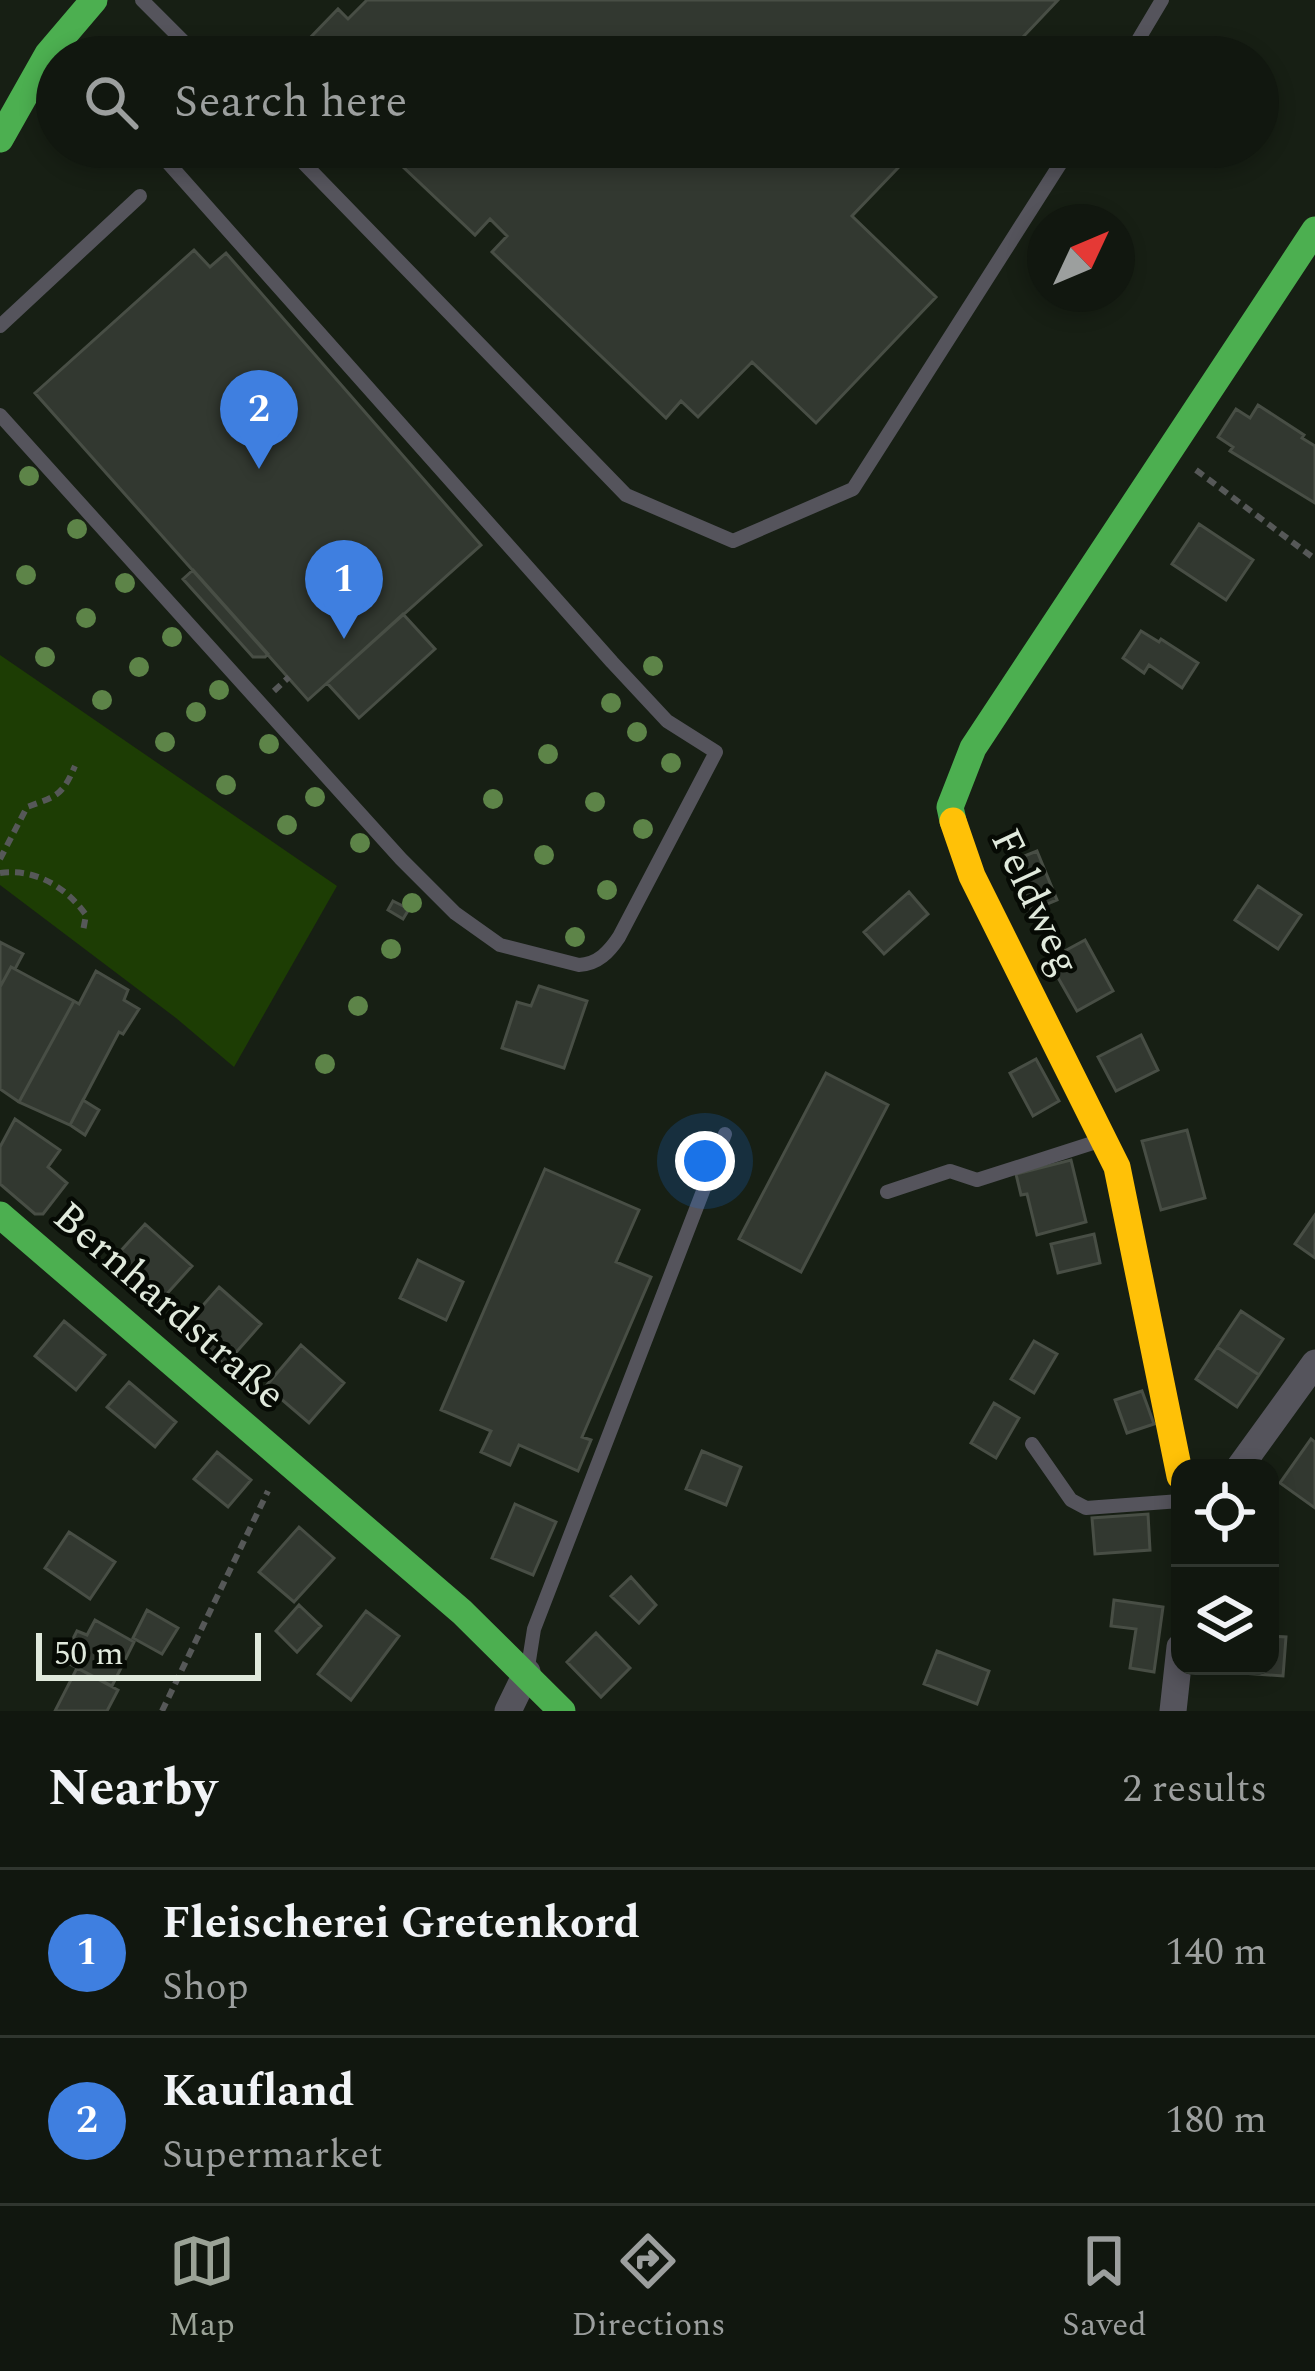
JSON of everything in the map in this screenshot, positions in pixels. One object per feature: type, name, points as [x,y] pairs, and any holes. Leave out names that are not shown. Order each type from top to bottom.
[{"type":"street","points":[[67,36],[94,0]]},
{"type":"street","points":[[0,139],[36,82]]},
{"type":"street","name":"Feldweg","points":[[1177,1459],[1117,1167],[972,876],[950,807],[973,748],[1315,230]]},
{"type":"street","name":"Bernhardstraße","points":[[0,1215],[386,1546],[527,1672],[562,1711]]},
{"type":"street","points":[[1246,1459],[1315,1363]]},
{"type":"street","points":[[508,1711],[527,1672]]},
{"type":"street","points":[[1173,1711],[1177,1675]]},
{"type":"lane","points":[[142,0],[178,36]]},
{"type":"lane","points":[[1141,36],[1162,0]]},
{"type":"lane","points":[[0,415],[455,913],[500,945],[579,965],[607,954],[716,752],[668,722],[173,168]]},
{"type":"lane","points":[[308,168],[626,495],[733,541],[853,489],[1058,168]]},
{"type":"lane","points":[[0,326],[140,196]]},
{"type":"lane","points":[[527,1672],[534,1629],[725,1134]]},
{"type":"lane","points":[[887,1192],[950,1171],[977,1180],[1103,1140]]},
{"type":"lane","points":[[1032,1444],[1070,1500],[1086,1508],[1171,1502]]},
{"type":"path","points":[[1169,450],[1315,559]]},
{"type":"path","points":[[0,859],[27,807],[64,790],[75,766]]},
{"type":"path","points":[[0,873],[19,870],[74,898],[86,915],[83,932]]},
{"type":"path","name":"Bernhardstraße","points":[[162,1711],[282,1461]]},
{"type":"green space","points":[[0,655],[337,886],[234,1067],[0,885]]},
{"type":"building","points":[[367,0],[1058,0],[1024,36],[312,36],[338,9],[348,19]]},
{"type":"building","points":[[404,168],[898,168],[852,216],[936,297],[816,423],[752,362],[698,417],[681,401],[666,418],[492,252],[507,236],[490,219],[475,235]]},
{"type":"building","points":[[194,250],[210,267],[226,253],[481,545],[308,700],[35,393]]},
{"type":"building","points":[[1258,405],[1315,446],[1315,503],[1230,451],[1233,447],[1218,437],[1236,409],[1250,418]]},
{"type":"building","points":[[1199,524],[1253,560],[1226,600],[1172,564]]},
{"type":"building","points":[[193,570],[268,654],[265,657],[253,657],[183,579]]},
{"type":"building","points":[[403,614],[435,649],[359,718],[327,683]]},
{"type":"building","points":[[1141,631],[1198,663],[1182,688],[1149,665],[1144,673],[1123,658]]},
{"type":"building","points":[[1037,851],[1057,900],[1028,912],[1007,863]]},
{"type":"building","points":[[1258,886],[1301,915],[1278,949],[1235,920]]},
{"type":"building","points":[[909,892],[928,914],[884,954],[864,932]]},
{"type":"building","points":[[393,901],[409,909],[403,919],[388,910]]},
{"type":"building","points":[[1085,940],[1113,991],[1077,1011],[1048,960]]},
{"type":"building","points":[[0,942],[23,954],[0,987]]},
{"type":"building","points":[[11,967],[74,1001],[19,1102],[0,1089],[0,987]]},
{"type":"building","points":[[96,971],[128,990],[124,1000],[139,1009],[123,1034],[119,1032],[70,1125],[19,1102],[74,1001],[79,1004]]},
{"type":"building","points":[[539,986],[587,1001],[564,1068],[502,1048],[517,1002],[531,1006]]},
{"type":"building","points":[[1141,1035],[1158,1070],[1116,1091],[1098,1057]]},
{"type":"building","points":[[1036,1059],[1059,1101],[1033,1116],[1010,1073]]},
{"type":"building","points":[[826,1073],[888,1105],[801,1272],[739,1239]]},
{"type":"building","points":[[83,1100],[99,1110],[85,1135],[70,1125]]},
{"type":"building","points":[[15,1119],[60,1150],[48,1167],[67,1183],[43,1214],[35,1214],[0,1184],[0,1147]]},
{"type":"building","points":[[1187,1130],[1205,1198],[1161,1210],[1142,1141]]},
{"type":"building","points":[[1071,1160],[1086,1222],[1037,1235],[1027,1194],[1021,1195],[1016,1174]]},
{"type":"building","points":[[545,1169],[639,1210],[616,1262],[651,1277],[582,1437],[591,1440],[578,1471],[519,1445],[510,1465],[481,1452],[491,1431],[441,1410]]},
{"type":"building","points":[[1315,1215],[1315,1258],[1295,1244]]},
{"type":"building","points":[[145,1224],[192,1266],[155,1307],[108,1265]]},
{"type":"building","points":[[1094,1234],[1100,1263],[1058,1273],[1051,1244]]},
{"type":"building","points":[[418,1260],[463,1282],[446,1320],[400,1298]]},
{"type":"building","points":[[219,1287],[261,1324],[225,1365],[183,1328]]},
{"type":"building","points":[[1241,1311],[1283,1339],[1259,1375],[1217,1347]]},
{"type":"building","points":[[64,1321],[105,1355],[76,1390],[35,1356]]},
{"type":"building","points":[[1034,1341],[1057,1354],[1034,1393],[1011,1379]]},
{"type":"building","points":[[301,1345],[344,1383],[309,1423],[266,1386]]},
{"type":"building","points":[[1217,1347],[1259,1375],[1237,1407],[1196,1379]]},
{"type":"building","points":[[129,1382],[176,1422],[155,1447],[107,1407]]},
{"type":"building","points":[[1142,1391],[1154,1424],[1127,1433],[1115,1400]]},
{"type":"building","points":[[994,1403],[1019,1418],[996,1458],[971,1443]]},
{"type":"building","points":[[1311,1439],[1315,1442],[1315,1508],[1280,1483]]},
{"type":"building","points":[[702,1451],[741,1467],[726,1505],[686,1489]]},
{"type":"building","points":[[217,1452],[251,1480],[228,1507],[194,1479]]},
{"type":"building","points":[[515,1504],[556,1522],[533,1575],[492,1558]]},
{"type":"building","points":[[1148,1514],[1150,1550],[1095,1554],[1092,1518]]},
{"type":"building","points":[[299,1527],[334,1558],[294,1602],[259,1572]]},
{"type":"building","points":[[69,1532],[115,1562],[90,1599],[45,1568]]},
{"type":"building","points":[[631,1577],[656,1605],[639,1623],[611,1596]]},
{"type":"building","points":[[1114,1600],[1163,1607],[1154,1672],[1130,1668],[1136,1629],[1111,1626]]},
{"type":"building","points":[[299,1605],[321,1626],[297,1652],[276,1631]]},
{"type":"building","points":[[147,1610],[178,1628],[162,1654],[133,1638]]},
{"type":"building","points":[[366,1611],[399,1636],[351,1700],[318,1674]]},
{"type":"building","points":[[95,1620],[134,1642],[112,1686],[62,1660],[77,1631],[87,1635]]},
{"type":"building","points":[[596,1633],[630,1668],[601,1697],[567,1662]]},
{"type":"building","points":[[1279,1637],[1286,1637],[1283,1676],[1270,1675],[1279,1675]]},
{"type":"building","points":[[937,1651],[989,1671],[977,1704],[924,1684]]},
{"type":"building","points":[[77,1668],[118,1690],[107,1711],[55,1711]]},
{"type":"traffic: fast","points":[[63,36],[94,0]]},
{"type":"traffic: fast","points":[[0,139],[36,75]]},
{"type":"traffic: fast","points":[[953,821],[950,807],[973,748],[1315,230]]},
{"type":"traffic: fast","points":[[0,1215],[462,1612],[562,1711]]},
{"type":"traffic: slow","points":[[953,821],[972,876],[1117,1167],[1177,1459]]},
{"type":"place","name":"Kaufland","points":[[259,469]]},
{"type":"place","name":"Fleischerei Gretenkord","points":[[344,639]]}]
